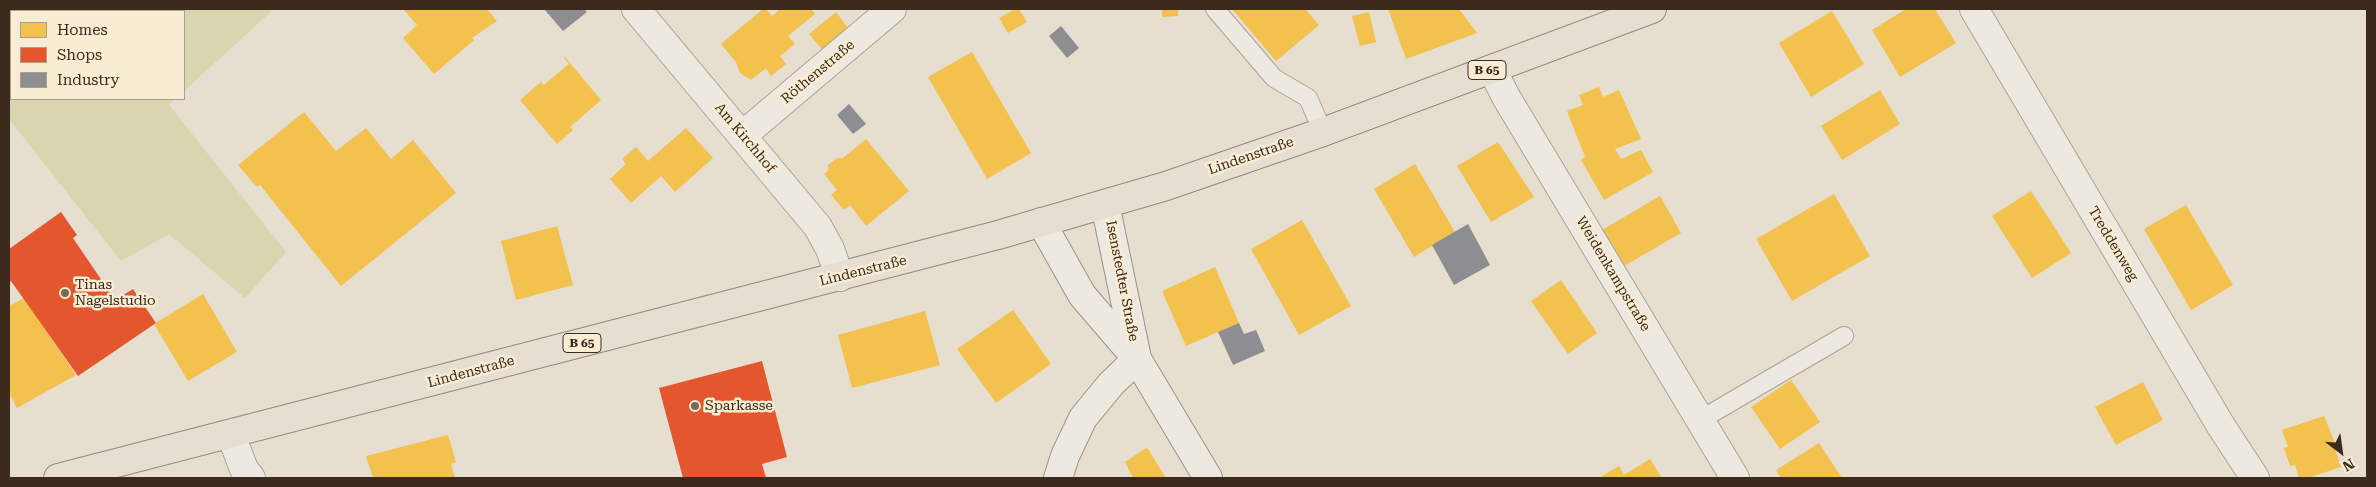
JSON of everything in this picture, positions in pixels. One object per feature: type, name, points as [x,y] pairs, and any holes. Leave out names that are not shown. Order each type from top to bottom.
[{"type":"main road","name":"Lindenstraße","points":[[58,478],[909,260],[1105,204],[1166,186],[1323,132],[1652,9]]},
{"type":"street","name":"Am Kirchhof","points":[[636,9],[818,226],[830,249],[840,277]]},
{"type":"street","name":"Röthenstraße","points":[[743,135],[892,9]]},
{"type":"street","name":"Treddenweg","points":[[1974,9],[2221,426],[2255,478]]},
{"type":"street","name":"Weidenkampstraße","points":[[1492,69],[1506,96],[1735,478]]},
{"type":"street","name":"Isenstedter Straße","points":[[1105,204],[1137,359]]},
{"type":"street","name":"Isenstedter Straße","points":[[1041,222],[1082,295],[1137,359],[1208,478]]},
{"type":"street","points":[[1058,478],[1065,456],[1082,418],[1111,384],[1137,359]]},
{"type":"street","points":[[231,435],[244,469],[251,478]]},
{"type":"lane","points":[[1215,9],[1274,78],[1308,98],[1323,132]]},
{"type":"lane","points":[[1700,420],[1844,336]]},
{"type":"green space","points":[[9,9],[274,9],[185,90],[185,10],[10,10],[10,100],[174,100],[169,105],[286,252],[245,298],[169,234],[121,261],[9,119]]},
{"type":"building: Homes","points":[[403,9],[487,9],[497,21],[472,38],[474,40],[434,74],[403,38],[417,25]]},
{"type":"building: Homes","points":[[763,9],[766,9],[772,16],[780,9],[811,9],[815,14],[788,36],[795,44],[780,56],[786,64],[771,76],[766,68],[751,80],[740,73],[736,62],[721,44]]},
{"type":"building: Homes","points":[[1015,9],[1019,9],[1027,22],[1008,33],[999,18]]},
{"type":"building: Homes","points":[[1162,9],[1178,9],[1178,16],[1162,17]]},
{"type":"building: Homes","points":[[1232,9],[1308,9],[1306,10],[1319,25],[1276,61]]},
{"type":"building: Homes","points":[[1388,9],[1459,9],[1477,33],[1406,59]]},
{"type":"building: Homes","points":[[1906,9],[1935,9],[1956,43],[1900,77],[1872,30]]},
{"type":"building: Homes","points":[[1832,11],[1864,64],[1811,97],[1779,43]]},
{"type":"building: Homes","points":[[836,12],[848,28],[822,49],[809,34]]},
{"type":"building: Homes","points":[[1369,12],[1376,42],[1360,46],[1352,16]]},
{"type":"building: Homes","points":[[972,52],[1031,153],[987,179],[928,77]]},
{"type":"building: Homes","points":[[565,57],[601,100],[570,127],[573,130],[557,144],[520,100],[541,82],[544,85],[569,64]]},
{"type":"building: Homes","points":[[1599,87],[1603,97],[1619,90],[1641,139],[1615,149],[1621,159],[1641,150],[1653,172],[1604,200],[1581,160],[1585,157],[1567,111],[1583,105],[1579,95]]},
{"type":"building: Homes","points":[[1880,90],[1900,124],[1842,160],[1821,126]]},
{"type":"building: Homes","points":[[304,112],[336,151],[366,128],[391,159],[413,140],[456,193],[341,286],[260,185],[257,187],[238,165]]},
{"type":"building: Homes","points":[[686,128],[713,158],[675,192],[661,176],[631,203],[610,179],[626,164],[622,159],[636,147],[648,161]]},
{"type":"building: Homes","points":[[866,139],[909,191],[866,226],[850,205],[844,210],[831,195],[837,190],[824,174],[828,171],[828,165],[837,158],[843,158]]},
{"type":"building: Homes","points":[[1498,142],[1534,197],[1491,222],[1457,166]]},
{"type":"building: Homes","points":[[1415,164],[1455,232],[1414,257],[1374,189]]},
{"type":"building: Homes","points":[[2031,191],[2071,253],[2032,278],[1992,216]]},
{"type":"building: Homes","points":[[1834,194],[1870,256],[1792,301],[1756,239]]},
{"type":"building: Homes","points":[[1660,196],[1681,233],[1624,266],[1602,230]]},
{"type":"building: Homes","points":[[2186,205],[2233,285],[2191,310],[2144,229]]},
{"type":"building: Homes","points":[[1302,220],[1351,306],[1299,335],[1251,249]]},
{"type":"building: Homes","points":[[557,226],[573,285],[516,300],[501,241]]},
{"type":"building: Homes","points":[[1215,267],[1239,323],[1186,346],[1162,291]]},
{"type":"building: Homes","points":[[1561,280],[1597,333],[1568,354],[1531,301]]},
{"type":"building: Homes","points":[[203,294],[237,352],[188,381],[154,324]]},
{"type":"building: Homes","points":[[24,298],[76,375],[17,408],[9,393],[9,306]]},
{"type":"building: Homes","points":[[1013,310],[1051,364],[996,403],[957,349]]},
{"type":"building: Homes","points":[[925,311],[940,365],[852,388],[838,335]]},
{"type":"building: Homes","points":[[1791,380],[1820,422],[1780,449],[1751,407]]},
{"type":"building: Homes","points":[[2143,382],[2163,420],[2116,445],[2095,407]]},
{"type":"building: Homes","points":[[2324,416],[2337,448],[2335,449],[2341,467],[2308,478],[2299,478],[2295,465],[2290,466],[2284,448],[2288,447],[2282,430]]},
{"type":"building: Homes","points":[[448,435],[456,462],[451,464],[455,478],[373,478],[366,456]]},
{"type":"building: Homes","points":[[1819,443],[1842,478],[1781,478],[1776,470]]},
{"type":"building: Homes","points":[[1146,448],[1166,478],[1133,478],[1125,462]]},
{"type":"building: Homes","points":[[1650,459],[1662,478],[1599,478],[1619,466],[1624,475]]},
{"type":"building: Shops","name":"Tinas Nagelstudio","points":[[61,212],[77,235],[73,238],[115,300],[133,289],[156,323],[78,376],[11,281],[9,283],[9,249]]},
{"type":"building: Shops","points":[[762,361],[787,457],[762,464],[766,478],[683,478],[659,388]]},
{"type":"building: Industry","points":[[544,9],[584,9],[587,12],[563,31]]},
{"type":"building: Industry","points":[[1061,26],[1079,48],[1067,58],[1049,36]]},
{"type":"building: Industry","points":[[849,104],[866,124],[853,134],[837,115]]},
{"type":"building: Industry","points":[[1468,224],[1490,265],[1454,285],[1432,245]]},
{"type":"building: Industry","points":[[1239,323],[1244,334],[1256,330],[1265,351],[1233,365],[1218,332]]},
{"type":"place","name":"Tinas Nagelstudio","points":[[65,293]]},
{"type":"place","name":"Sparkasse","points":[[695,406]]}]
